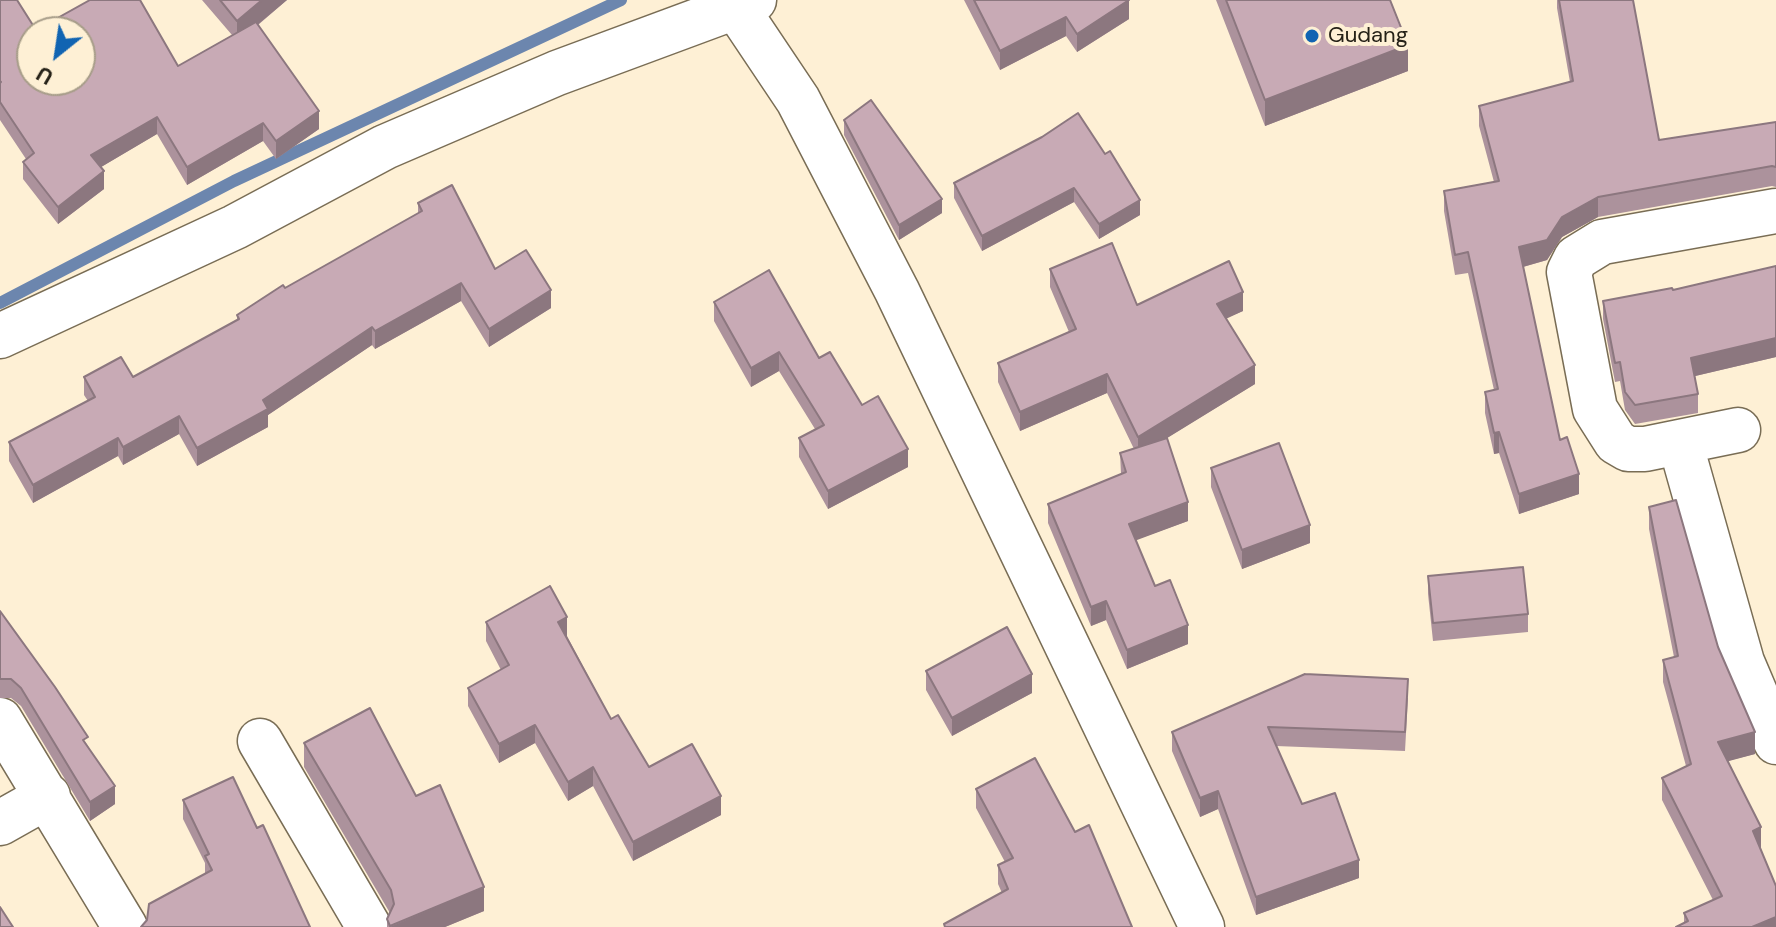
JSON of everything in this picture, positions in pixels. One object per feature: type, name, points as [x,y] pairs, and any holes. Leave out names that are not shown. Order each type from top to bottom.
[{"type":"street","points":[[0,336],[235,227],[385,147],[557,73],[741,3],[798,100],[897,291],[1202,927]]},
{"type":"street","points":[[1738,430],[1628,449],[1607,431],[1595,409],[1569,272],[1572,263],[1590,247],[1602,242],[1776,211]]},
{"type":"street","points":[[1680,442],[1742,662],[1776,742]]},
{"type":"street","points":[[0,720],[125,927]]},
{"type":"street","points":[[260,741],[369,927]]},
{"type":"street","points":[[0,823],[48,796]]},
{"type":"building","points":[[0,0],[17,0],[27,16],[16,16],[16,96],[96,96],[96,16],[61,16],[90,0],[140,0],[178,66],[256,22],[319,111],[276,141],[263,123],[187,167],[157,117],[91,155],[104,171],[58,207],[23,162],[34,153],[0,102]]},
{"type":"building","points":[[220,0],[262,0],[237,21]]},
{"type":"building","points":[[974,0],[1129,0],[1077,34],[1066,17],[1000,51]]},
{"type":"building","name":"Gudang","points":[[1226,0],[1390,0],[1408,45],[1265,100]]},
{"type":"building","points":[[1559,0],[1633,0],[1659,140],[1776,122],[1776,167],[1598,197],[1562,217],[1547,240],[1519,247],[1560,440],[1567,437],[1579,474],[1519,494],[1499,432],[1494,433],[1485,392],[1498,389],[1468,252],[1455,255],[1444,191],[1499,181],[1479,106],[1573,81]]},
{"type":"building","points":[[871,100],[942,199],[899,225],[844,120]]},
{"type":"building","points":[[1078,113],[1105,154],[1110,151],[1140,200],[1099,224],[1074,188],[982,236],[954,183],[1042,137]]},
{"type":"building","points":[[452,185],[495,269],[526,250],[551,290],[489,329],[461,283],[375,331],[372,327],[263,400],[268,409],[197,448],[179,416],[123,447],[118,438],[33,485],[9,442],[95,397],[84,377],[121,357],[133,377],[239,319],[237,315],[283,285],[285,288],[422,211],[418,203]]},
{"type":"building","points":[[1112,243],[1137,305],[1229,261],[1243,292],[1217,304],[1255,365],[1138,437],[1107,374],[1020,412],[998,363],[1076,329],[1050,269]]},
{"type":"building","points":[[1776,266],[1776,338],[1691,358],[1698,394],[1635,405],[1625,392],[1620,362],[1615,363],[1603,301],[1673,290]]},
{"type":"building","points":[[769,270],[819,358],[830,352],[862,405],[878,396],[908,449],[828,491],[799,438],[824,425],[779,352],[751,368],[714,302]]},
{"type":"building","points":[[1167,438],[1188,502],[1129,524],[1155,586],[1170,580],[1188,625],[1127,650],[1106,601],[1091,607],[1048,504],[1126,472],[1120,453]]},
{"type":"building","points":[[1279,443],[1310,525],[1242,550],[1211,468]]},
{"type":"building","points":[[1676,500],[1718,647],[1755,732],[1718,742],[1761,827],[1753,831],[1776,886],[1776,917],[1752,927],[1676,927],[1688,921],[1684,913],[1722,896],[1662,778],[1691,764],[1663,660],[1678,656],[1649,507]]},
{"type":"building","points":[[1523,567],[1528,614],[1433,623],[1428,576]]},
{"type":"building","points":[[550,586],[567,617],[558,622],[611,719],[618,715],[649,767],[692,744],[721,796],[633,842],[593,767],[568,782],[535,725],[499,744],[468,688],[509,665],[486,622]]},
{"type":"building","points":[[0,611],[88,737],[83,740],[115,786],[90,802],[21,688],[11,679],[0,679]]},
{"type":"building","points":[[1007,627],[1032,674],[952,718],[926,671]]},
{"type":"building","points":[[1305,674],[1408,679],[1405,732],[1268,727],[1302,804],[1335,793],[1359,860],[1256,897],[1218,791],[1200,798],[1172,732]]},
{"type":"building","points":[[370,708],[416,796],[440,785],[484,887],[390,926],[387,919],[394,904],[391,890],[304,743]]},
{"type":"building","points":[[1035,758],[1075,832],[1089,825],[1132,927],[945,927],[944,924],[1008,889],[998,865],[1013,858],[976,789]]},
{"type":"building","points":[[233,777],[257,828],[263,825],[310,927],[141,927],[147,920],[149,904],[212,870],[205,856],[209,854],[183,800]]},
{"type":"building","points":[[0,907],[13,927],[0,927]]},
{"type":"waterway","points":[[0,303],[234,181],[621,0]]},
{"type":"place","name":"Gudang","points":[[1312,36]]}]
